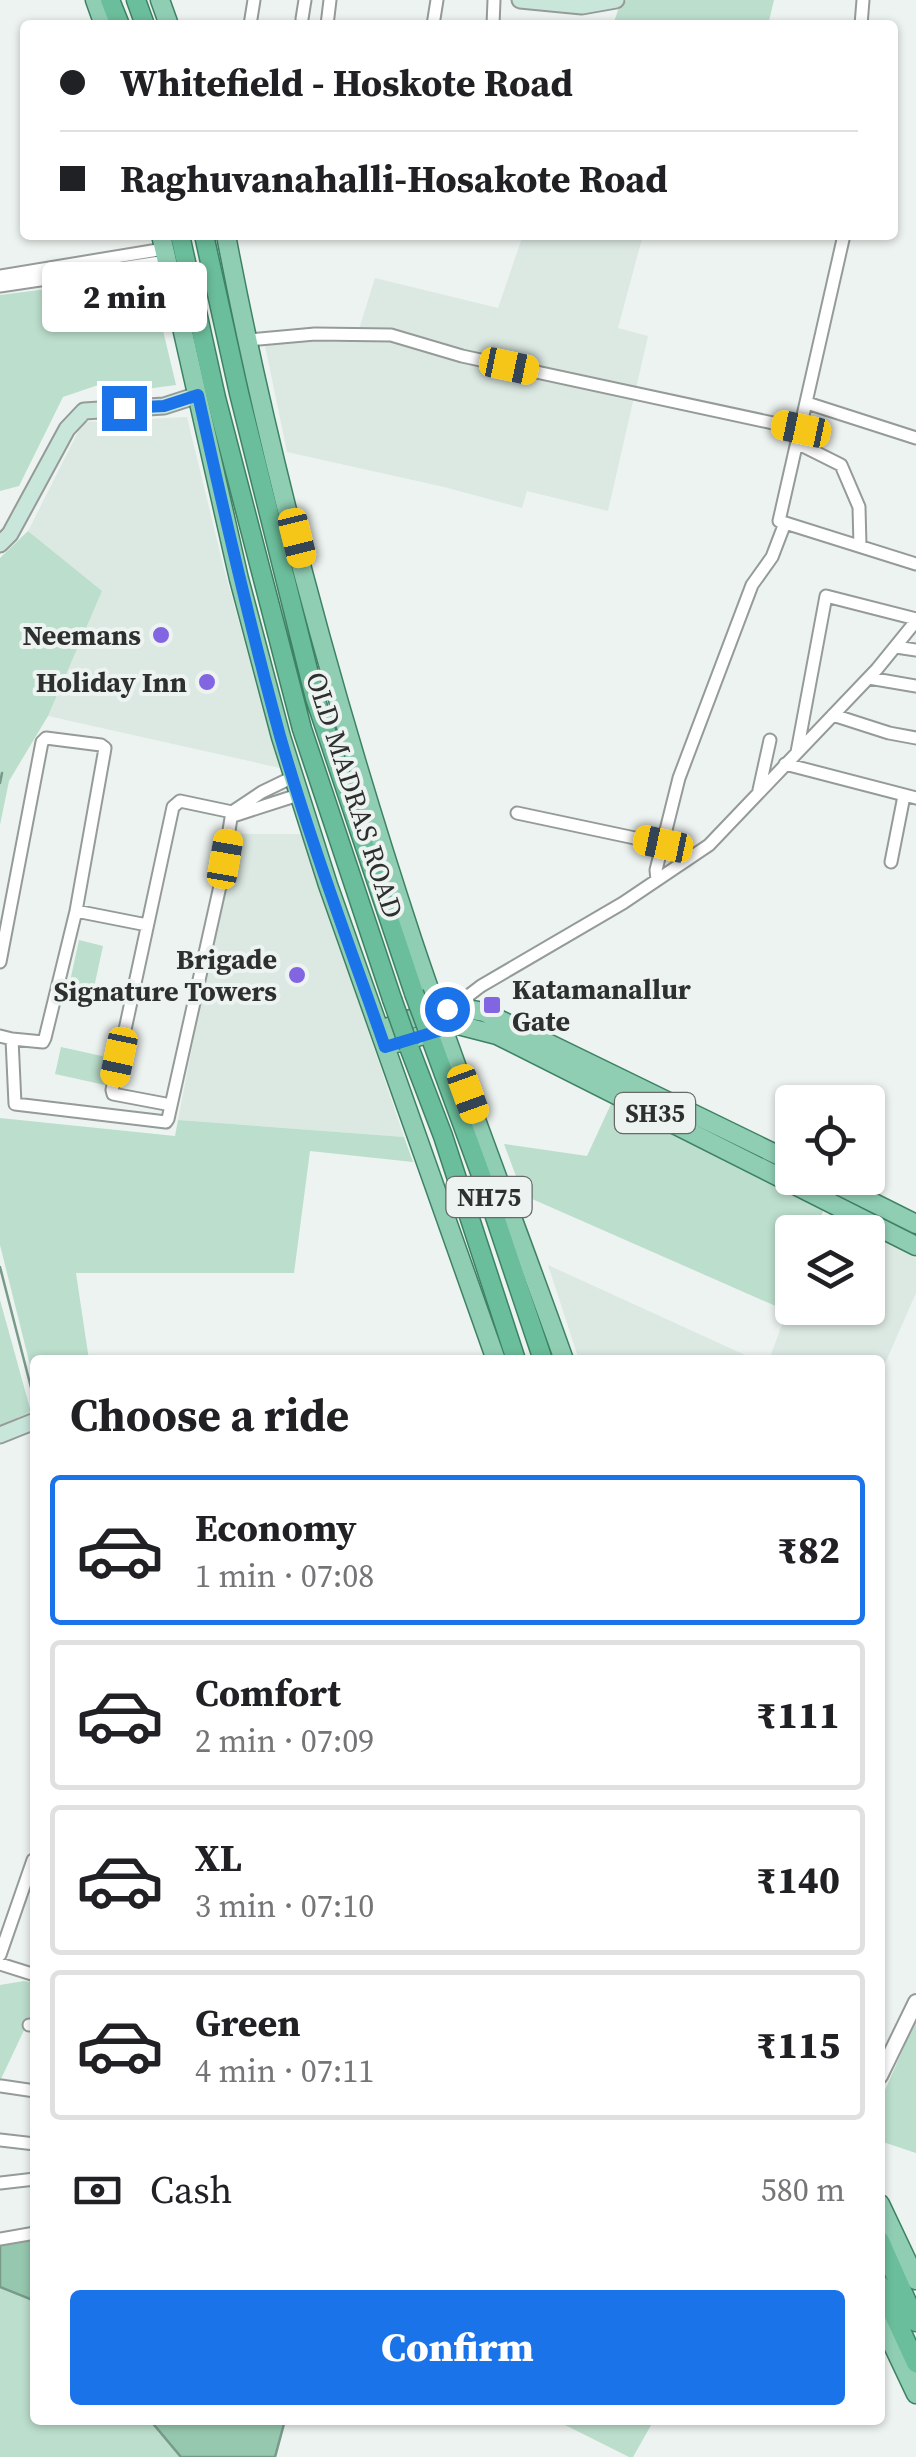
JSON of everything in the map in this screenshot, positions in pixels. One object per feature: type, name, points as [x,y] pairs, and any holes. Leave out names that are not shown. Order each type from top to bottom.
[{"type":"highway","name":"OLD MADRAS ROAD","points":[[181,240],[216,398],[298,716],[514,1355]]},
{"type":"highway","name":"NH75","points":[[205,240],[315,698],[414,993],[445,1021],[482,1175],[541,1355]]},
{"type":"highway","points":[[885,2253],[916,2322]]},
{"type":"highway","points":[[885,2296],[916,2363]]},
{"type":"main road","points":[[520,0],[582,6],[616,0]]},
{"type":"main road","points":[[227,240],[344,719],[562,1355]]},
{"type":"main road","points":[[164,248],[239,579],[296,786],[493,1355]]},
{"type":"main road","points":[[0,544],[10,534],[67,429],[84,411],[164,406],[198,395]]},
{"type":"main road","name":"SH35","points":[[445,1021],[484,1012],[775,1154]]},
{"type":"main road","points":[[382,1039],[445,1021]]},
{"type":"main road","name":"SH35","points":[[445,1021],[496,1035],[916,1246]]},
{"type":"main road","points":[[858,1195],[916,1224]]},
{"type":"main road","points":[[0,1435],[30,1423]]},
{"type":"main road","points":[[885,2215],[916,2280]]},
{"type":"main road","points":[[885,2329],[916,2394]]},
{"type":"street","points":[[302,19],[305,0]]},
{"type":"street","points":[[843,240],[778,521],[916,564]]},
{"type":"street","points":[[0,276],[164,248]]},
{"type":"street","points":[[0,286],[164,248]]},
{"type":"street","points":[[250,340],[315,334],[391,335],[462,356],[801,429]]},
{"type":"street","points":[[807,403],[916,438]]},
{"type":"street","points":[[797,444],[842,464],[859,507],[860,546]]},
{"type":"street","points":[[657,880],[679,778],[752,585],[772,557],[785,523]]},
{"type":"street","points":[[445,1021],[482,986],[657,880],[708,844],[869,678],[916,620],[826,596],[797,752]]},
{"type":"street","points":[[896,647],[916,650]]},
{"type":"street","points":[[869,678],[916,686]]},
{"type":"street","points":[[833,715],[916,738]]},
{"type":"street","points":[[0,962],[42,742],[46,738],[104,748],[76,911],[45,1038],[43,1042],[6,1037],[15,1104],[166,1122],[233,814],[262,792],[296,786]]},
{"type":"street","points":[[758,792],[770,740]]},
{"type":"street","points":[[785,764],[910,797],[890,862]]},
{"type":"street","points":[[171,1105],[113,1094],[112,1090],[172,807],[180,802],[233,814],[296,786]]},
{"type":"street","points":[[517,813],[663,844]]},
{"type":"street","points":[[76,911],[147,925]]},
{"type":"street","points":[[0,1955],[6,1917],[30,1866]]},
{"type":"street","points":[[0,1964],[30,1973]]},
{"type":"street","points":[[885,2066],[916,2002]]},
{"type":"street","points":[[2,2086],[30,2090]]},
{"type":"street","points":[[0,2140],[30,2143]]},
{"type":"street","points":[[0,2182],[30,2179]]},
{"type":"street","points":[[0,2239],[30,2234]]},
{"type":"shaded area","points":[[627,0],[774,0],[769,20],[615,20],[620,4]]},
{"type":"shaded area","points":[[521,240],[642,240],[618,328],[648,336],[608,511],[527,491],[522,508],[287,452],[264,341],[355,342],[375,278],[498,308]]},
{"type":"shaded area","points":[[150,276],[176,385],[131,391],[101,384],[63,397],[19,486],[0,491],[0,295]]},
{"type":"shaded area","points":[[187,417],[224,569],[280,768],[48,716],[101,591],[28,531],[83,422]]},
{"type":"shaded area","points":[[28,531],[102,591],[48,716],[9,781],[0,825],[0,558]]},
{"type":"shaded area","points":[[233,834],[302,834],[404,1137],[178,1120]]},
{"type":"shaded area","points":[[79,940],[103,946],[93,992],[69,986]]},
{"type":"shaded area","points":[[61,1047],[111,1058],[105,1085],[55,1074]]},
{"type":"shaded area","points":[[611,1104],[775,1185],[775,1195],[796,1195],[824,1209],[822,1215],[775,1215],[775,1306],[523,1195],[504,1144],[587,1156]]},
{"type":"shaded area","points":[[0,1118],[175,1136],[178,1120],[404,1137],[413,1162],[310,1151],[294,1273],[76,1273],[88,1355],[30,1355],[30,1365],[0,1245]]},
{"type":"shaded area","points":[[885,1242],[916,1258],[916,1293],[885,1364],[885,1355],[771,1355],[782,1325],[885,1325]]},
{"type":"shaded area","points":[[548,1265],[745,1355],[577,1355]]},
{"type":"shaded area","points":[[0,1300],[30,1412],[0,1425]]},
{"type":"shaded area","points":[[30,1982],[30,2018],[0,2081],[0,1985]]},
{"type":"shaded area","points":[[916,2020],[916,2153],[885,2143],[885,2090]]},
{"type":"shaded area","points":[[30,2238],[30,2299],[0,2287],[0,2243]]},
{"type":"shaded area","points":[[0,2287],[30,2299],[30,2425],[154,2425],[181,2457],[0,2457]]},
{"type":"shaded area","points":[[154,2425],[284,2425],[275,2457],[181,2457]]},
{"type":"shaded area","points":[[565,2425],[651,2425],[633,2457]]},
{"type":"waterway","points":[[0,783],[2,773]]},
{"type":"waterway","points":[[0,1267],[30,1384]]},
{"type":"place","name":"Neemans","points":[[161,635]]},
{"type":"place","name":"Holiday Inn","points":[[207,682]]},
{"type":"place","name":"Brigade Signature Towers","points":[[297,975]]},
{"type":"place","name":"Katamanallur Gate","points":[[492,1005]]},
{"type":"route","points":[[124,408],[164,406],[198,395],[239,579],[281,737],[385,1047],[458,1025],[459,1007],[447,1009]]}]
